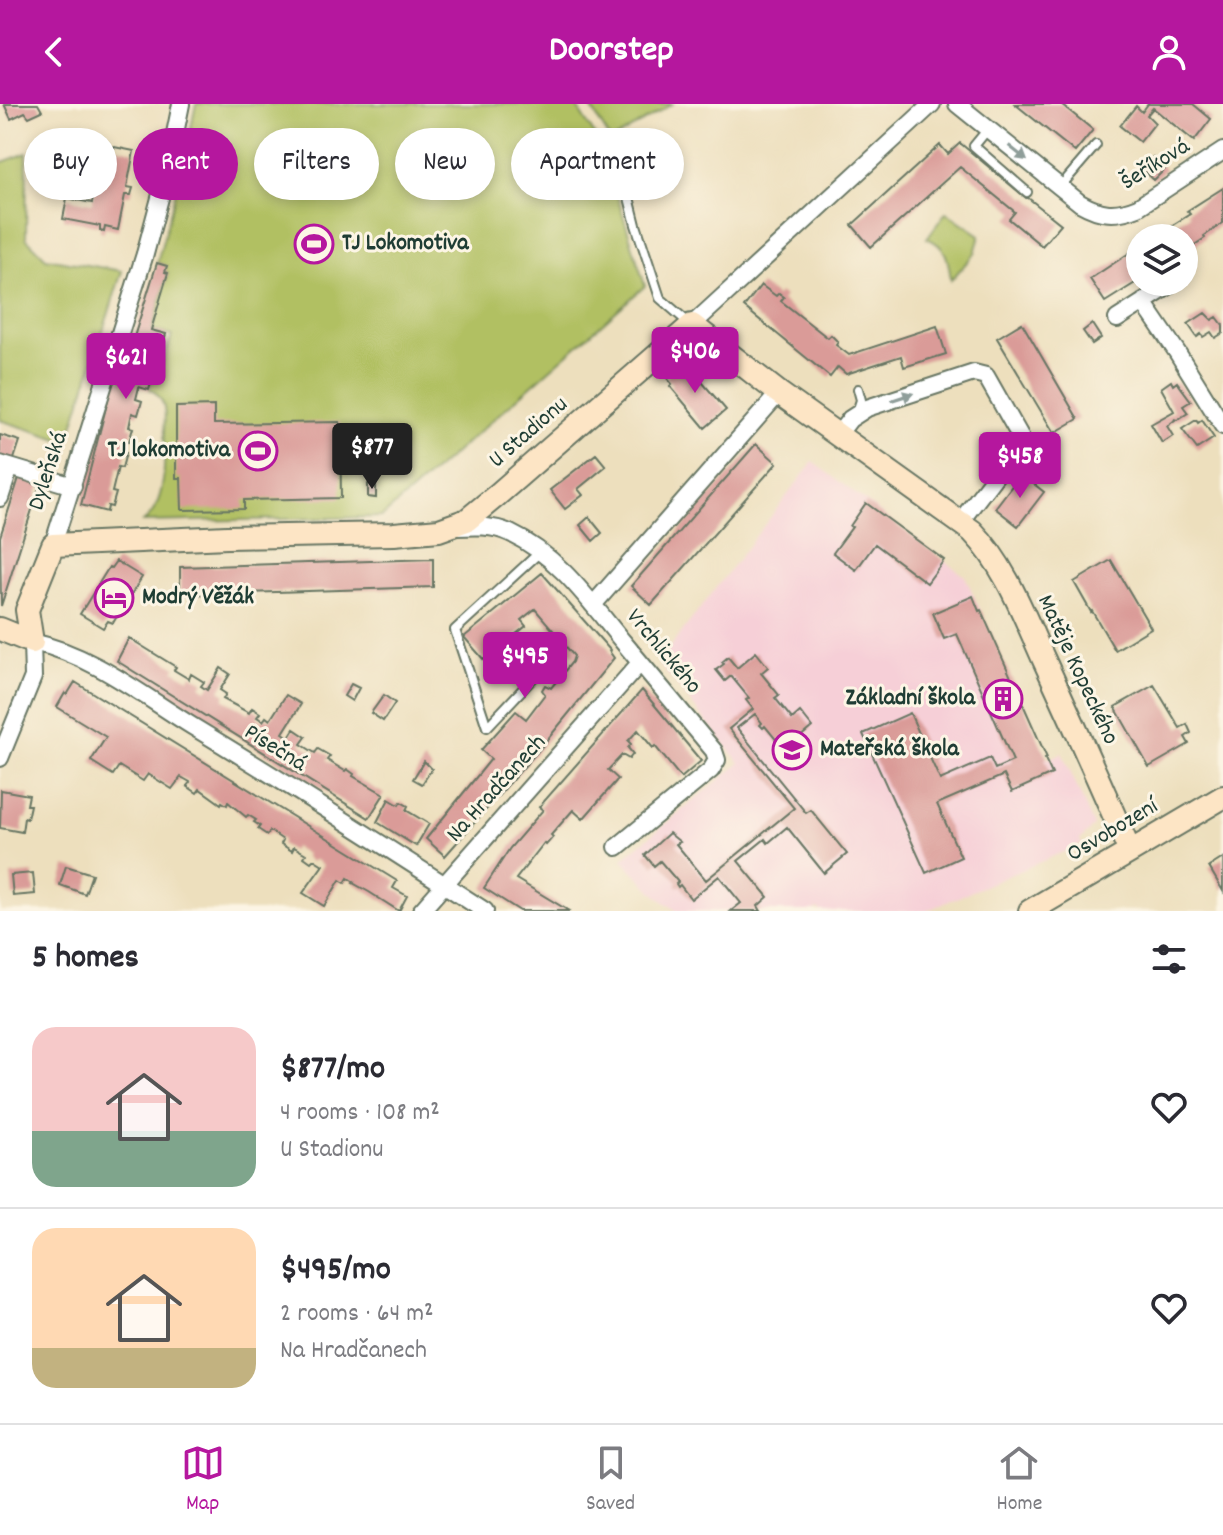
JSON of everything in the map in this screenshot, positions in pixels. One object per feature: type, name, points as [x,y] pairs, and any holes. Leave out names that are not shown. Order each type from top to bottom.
[{"type":"street","name":"Dyleňská","points":[[0,758],[33,677],[27,610],[73,486],[145,254],[181,104]]},
{"type":"street","name":"U Stadionu","points":[[53,545],[394,534],[439,530],[467,520],[692,325],[932,104]]},
{"type":"street","name":"Šeříková","points":[[957,104],[1080,203],[1108,214],[1123,213],[1138,207],[1223,151]]},
{"type":"street","points":[[1117,319],[1153,296]]},
{"type":"street","points":[[1143,302],[1223,426]]},
{"type":"street","name":"Matěje Kopeckého","points":[[692,325],[837,436],[960,522],[984,543],[1023,612],[1130,852]]},
{"type":"street","points":[[837,436],[850,419],[867,408],[974,373],[986,376],[1020,436],[1018,446],[960,522]]},
{"type":"street","points":[[593,605],[779,393]]},
{"type":"street","points":[[0,498],[5,466],[73,486]]},
{"type":"street","name":"Vrchlického","points":[[450,527],[473,526],[507,531],[541,551],[593,605],[714,751],[717,760],[711,770],[617,847]]},
{"type":"street","points":[[0,629],[32,642]]},
{"type":"street","name":"Písečná","points":[[32,642],[63,650],[104,671],[485,911]]},
{"type":"street","name":"Na Hradčanech","points":[[421,911],[640,663]]},
{"type":"street","name":"Osvobození","points":[[1032,911],[1223,797]]},
{"type":"lane","points":[[988,129],[974,146],[1027,192]]},
{"type":"lane","points":[[1060,188],[1096,145]]},
{"type":"lane","points":[[630,200],[660,298],[692,325]]},
{"type":"lane","points":[[854,416],[860,407],[858,389]]},
{"type":"lane","points":[[541,551],[455,630],[487,727],[554,656]]},
{"type":"shaded area","points":[[813,462],[965,576],[1048,759],[1062,753],[1094,826],[1080,840],[1082,844],[926,911],[677,911],[658,897],[622,859],[740,763],[658,663]]},
{"type":"green space","points":[[196,104],[575,104],[590,128],[511,128],[511,200],[618,200],[645,286],[382,517],[143,522],[157,505],[163,481],[165,411],[161,399],[150,389],[156,367],[161,368],[172,336],[152,330],[168,273],[165,272],[166,266],[157,263],[174,200],[238,200],[238,128],[191,128]]},
{"type":"green space","points":[[589,104],[672,104],[632,128],[603,128]]},
{"type":"green space","points":[[24,154],[26,238],[46,258],[122,271],[68,442],[0,420],[0,163]]},
{"type":"green space","points":[[946,212],[980,235],[975,253],[951,280],[943,250],[927,238]]},
{"type":"building","points":[[4,104],[38,104],[42,111],[29,117],[25,112],[11,119]]},
{"type":"building","points":[[1015,104],[1061,104],[1093,130],[1075,152]]},
{"type":"building","points":[[1148,104],[1193,104],[1211,119],[1194,141],[1153,108],[1147,115],[1155,123],[1140,142],[1120,126],[1136,106],[1142,112]]},
{"type":"building","points":[[960,143],[1061,224],[1042,246],[1009,219],[1015,212],[960,167],[871,247],[852,225],[940,145],[948,154]]},
{"type":"building","points":[[117,148],[133,151],[127,187],[133,188],[131,195],[125,195],[118,230],[105,227],[104,232],[100,231],[100,226],[63,219],[67,200],[92,203],[93,200],[117,200]]},
{"type":"building","points":[[1153,157],[1165,169],[1154,180],[1141,168]]},
{"type":"building","points":[[1223,188],[1223,223],[1198,243],[1198,224],[1174,224],[1190,214],[1187,211]]},
{"type":"building","points":[[1126,255],[1126,289],[1105,302],[1090,279]]},
{"type":"building","points":[[157,263],[167,266],[165,272],[168,273],[151,330],[166,334],[149,390],[139,387],[136,399],[142,401],[138,415],[132,413],[129,427],[133,428],[129,442],[125,441],[122,452],[126,453],[122,468],[118,467],[112,492],[116,493],[107,512],[81,505],[113,380],[120,382]]},
{"type":"building","points":[[761,285],[776,296],[779,293],[784,297],[781,301],[828,338],[831,335],[838,342],[836,345],[849,355],[937,326],[946,354],[904,367],[901,356],[846,374],[838,367],[830,377],[744,307]]},
{"type":"building","points":[[1205,313],[1212,320],[1217,317],[1223,325],[1223,333],[1215,338],[1211,332],[1197,337],[1188,324]]},
{"type":"building","points":[[1022,323],[1078,419],[1054,433],[997,338]]},
{"type":"building","points":[[1092,324],[1101,338],[1092,344],[1083,331]]},
{"type":"building","points":[[685,362],[726,410],[705,428],[666,377]]},
{"type":"building","points":[[1171,381],[1173,385],[1177,382],[1191,401],[1183,406],[1188,413],[1167,426],[1173,436],[1162,443],[1151,424],[1174,411],[1161,388]]},
{"type":"building","name":"TJ lokomotiva","points":[[214,406],[214,424],[340,422],[341,498],[244,500],[244,509],[182,510],[181,478],[176,478],[176,407]]},
{"type":"building","points":[[1196,420],[1198,423],[1202,420],[1214,438],[1197,449],[1182,429]]},
{"type":"building","points":[[0,435],[20,441],[13,462],[0,457]]},
{"type":"building","points":[[756,444],[777,463],[651,605],[631,586]]},
{"type":"building","points":[[596,454],[606,466],[578,489],[583,495],[565,509],[550,490]]},
{"type":"building","points":[[1033,461],[1040,467],[1033,477],[1025,472]]},
{"type":"building","points":[[1021,474],[1044,492],[1018,526],[995,508]]},
{"type":"building","points":[[19,478],[40,485],[1,606],[0,537]]},
{"type":"building","points":[[368,484],[376,484],[376,498],[368,497]]},
{"type":"building","points":[[866,503],[944,560],[927,583],[875,544],[856,570],[833,553]]},
{"type":"building","points":[[589,517],[602,533],[593,541],[580,525]]},
{"type":"building","points":[[433,559],[433,587],[180,595],[180,567]]},
{"type":"building","points":[[1111,560],[1151,628],[1115,650],[1074,582]]},
{"type":"building","points":[[116,561],[142,577],[121,615],[119,613],[113,623],[108,621],[103,628],[80,614],[109,567]]},
{"type":"building","points":[[542,573],[614,658],[538,751],[445,856],[426,839],[491,759],[481,750],[516,711],[526,719],[545,694],[542,690],[545,685],[551,688],[572,662],[574,656],[558,637],[554,641],[548,634],[553,630],[535,609],[521,620],[526,626],[484,660],[464,637]]},
{"type":"building","points":[[973,596],[1052,774],[1012,792],[1004,775],[937,804],[961,857],[926,873],[863,734],[910,713],[940,780],[990,758],[995,769],[1013,761],[957,634],[944,639],[933,613]]},
{"type":"building","points":[[129,638],[176,667],[174,670],[189,679],[191,674],[204,682],[201,686],[207,690],[221,668],[230,674],[220,690],[226,694],[223,699],[249,713],[252,708],[260,713],[257,717],[263,721],[266,717],[270,720],[286,695],[301,704],[283,733],[289,737],[294,729],[306,737],[301,744],[315,753],[318,749],[330,756],[327,760],[345,771],[347,769],[353,776],[384,794],[369,818],[117,661]]},
{"type":"building","points":[[756,652],[768,667],[761,673],[779,695],[775,698],[792,719],[800,712],[812,727],[793,743],[804,756],[798,761],[794,756],[786,763],[777,753],[783,748],[765,726],[760,725],[762,723],[755,714],[737,728],[806,813],[811,810],[847,854],[824,873],[787,827],[768,843],[765,839],[738,861],[768,897],[758,906],[761,911],[731,911],[741,903],[719,876],[691,899],[680,885],[678,887],[678,882],[660,861],[654,866],[645,855],[669,833],[680,842],[676,844],[706,880],[794,808],[729,729],[753,709],[746,700],[749,698],[731,676],[725,681],[716,670],[728,657],[737,668]]},
{"type":"building","points":[[75,682],[397,881],[393,888],[407,896],[399,911],[348,878],[345,883],[340,880],[324,906],[303,893],[323,865],[315,860],[311,862],[304,857],[306,854],[294,847],[292,851],[281,844],[283,840],[270,831],[267,835],[258,829],[260,826],[254,822],[256,820],[248,815],[246,817],[228,802],[227,805],[221,804],[200,789],[197,793],[187,786],[190,782],[181,777],[172,789],[148,774],[143,781],[119,766],[113,775],[91,761],[106,737],[57,707]]},
{"type":"building","points":[[351,684],[359,688],[352,701],[344,696]]},
{"type":"building","points":[[1154,685],[1180,728],[1187,724],[1191,733],[1185,737],[1189,744],[1149,767],[1115,707]]},
{"type":"building","points":[[642,690],[701,761],[681,778],[638,730],[628,741],[631,744],[628,748],[633,754],[629,759],[622,755],[608,770],[618,779],[583,819],[573,810],[516,879],[569,911],[520,911],[484,888],[510,848],[543,810],[539,807]]},
{"type":"building","points":[[384,695],[395,703],[383,721],[371,713]]},
{"type":"building","points":[[424,761],[432,769],[422,784],[413,779]]},
{"type":"building","points":[[1,790],[29,795],[27,805],[30,805],[22,832],[0,828]]},
{"type":"building","points":[[389,799],[408,806],[406,810],[429,824],[416,846],[377,822]]},
{"type":"building","points":[[1223,858],[1223,891],[1209,867]]},
{"type":"building","points":[[66,866],[92,874],[85,894],[60,885]]},
{"type":"building","points":[[33,873],[35,894],[13,896],[11,875]]},
{"type":"place","name":"TJ Lokomotiva","points":[[314,244]]},
{"type":"place","name":"TJ lokomotiva","points":[[258,451]]},
{"type":"place","name":"Modrý Věžák","points":[[114,598]]},
{"type":"place","name":"Základní škola","points":[[1003,699]]},
{"type":"place","name":"Mateřská škola","points":[[792,750]]}]
